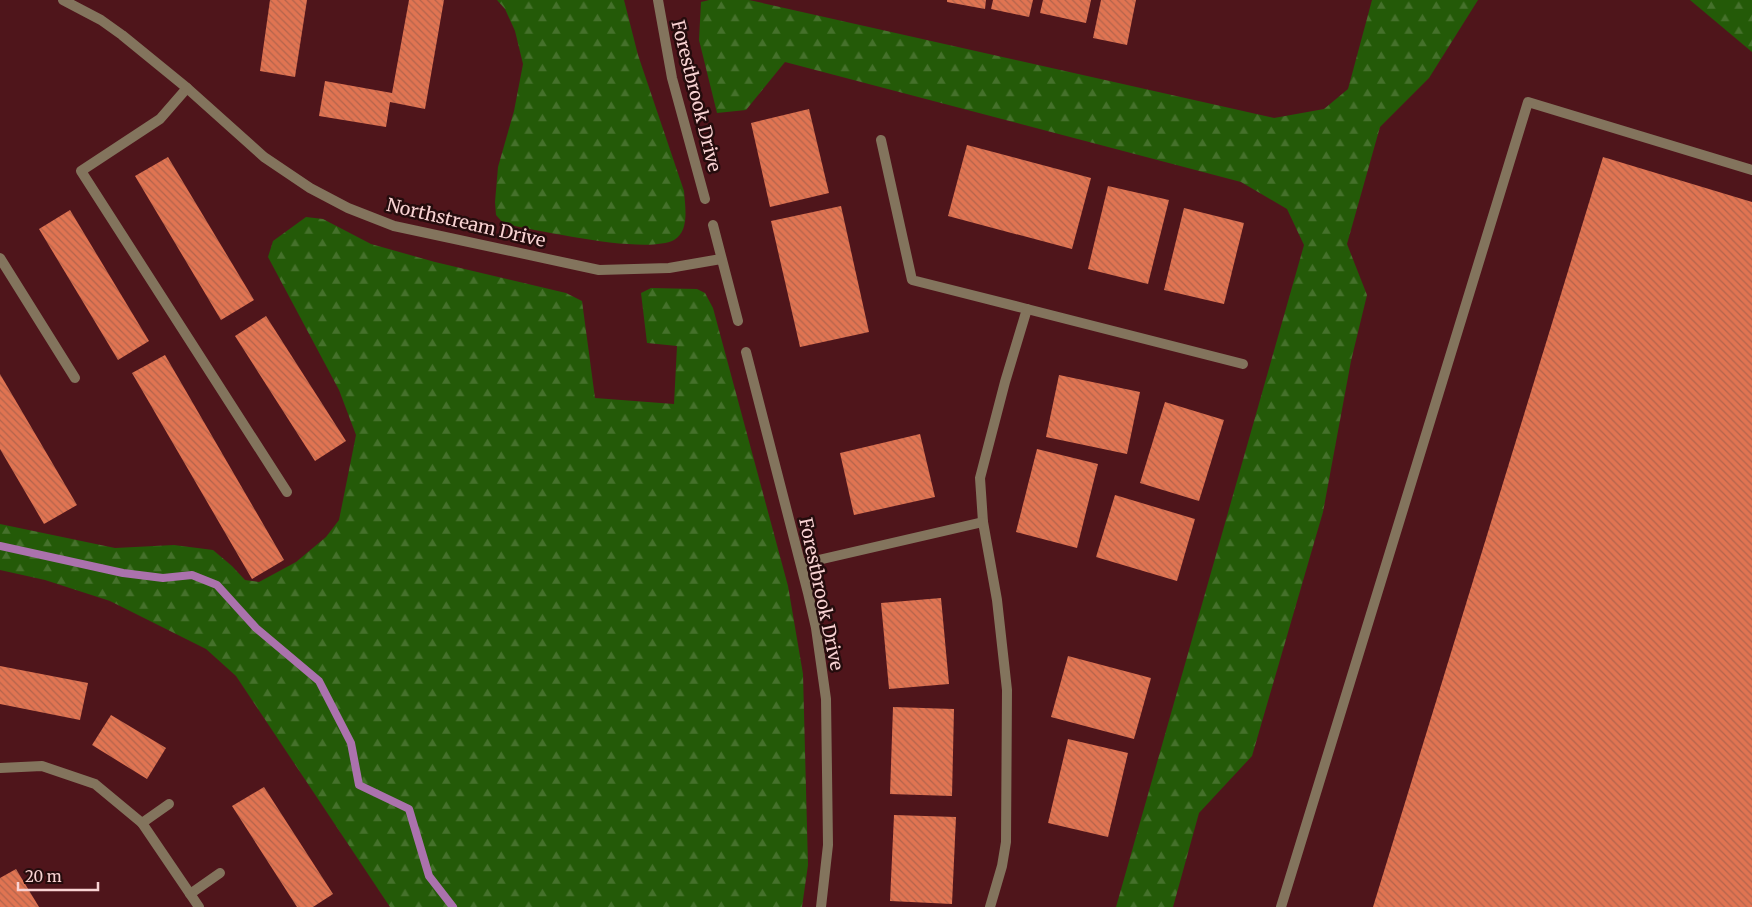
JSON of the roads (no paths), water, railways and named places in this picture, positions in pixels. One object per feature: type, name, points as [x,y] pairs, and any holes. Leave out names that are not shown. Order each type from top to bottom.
[{"type":"street","name":"Northstream Drive","points":[[63,0],[101,20],[122,35],[187,88],[264,157],[310,188],[348,208],[394,226],[599,270],[669,268],[721,259]]},
{"type":"street","name":"Forestbrook Drive","points":[[658,0],[672,78],[705,199]]},
{"type":"street","points":[[187,88],[160,119],[81,171],[287,492]]},
{"type":"street","points":[[1281,907],[1528,102],[1752,170]]},
{"type":"street","points":[[882,140],[912,280],[1242,364]]},
{"type":"street","points":[[712,225],[738,321]]},
{"type":"street","points":[[0,258],[75,378]]},
{"type":"street","points":[[990,907],[1002,866],[1006,842],[1007,690],[997,600],[983,522],[980,478],[1005,382],[1028,308]]},
{"type":"street","name":"Forestbrook Drive","points":[[746,352],[816,628],[826,699],[828,845],[821,907]]},
{"type":"street","points":[[801,564],[983,522]]},
{"type":"street","points":[[0,768],[42,766],[95,784],[142,823],[199,907]]},
{"type":"street","points":[[142,823],[169,804]]},
{"type":"street","points":[[190,894],[220,873]]},
{"type":"waterway","points":[[0,546],[123,573],[163,578],[192,575],[217,585],[256,628],[319,681],[351,743],[359,785],[409,809],[429,876],[453,907]]}]
